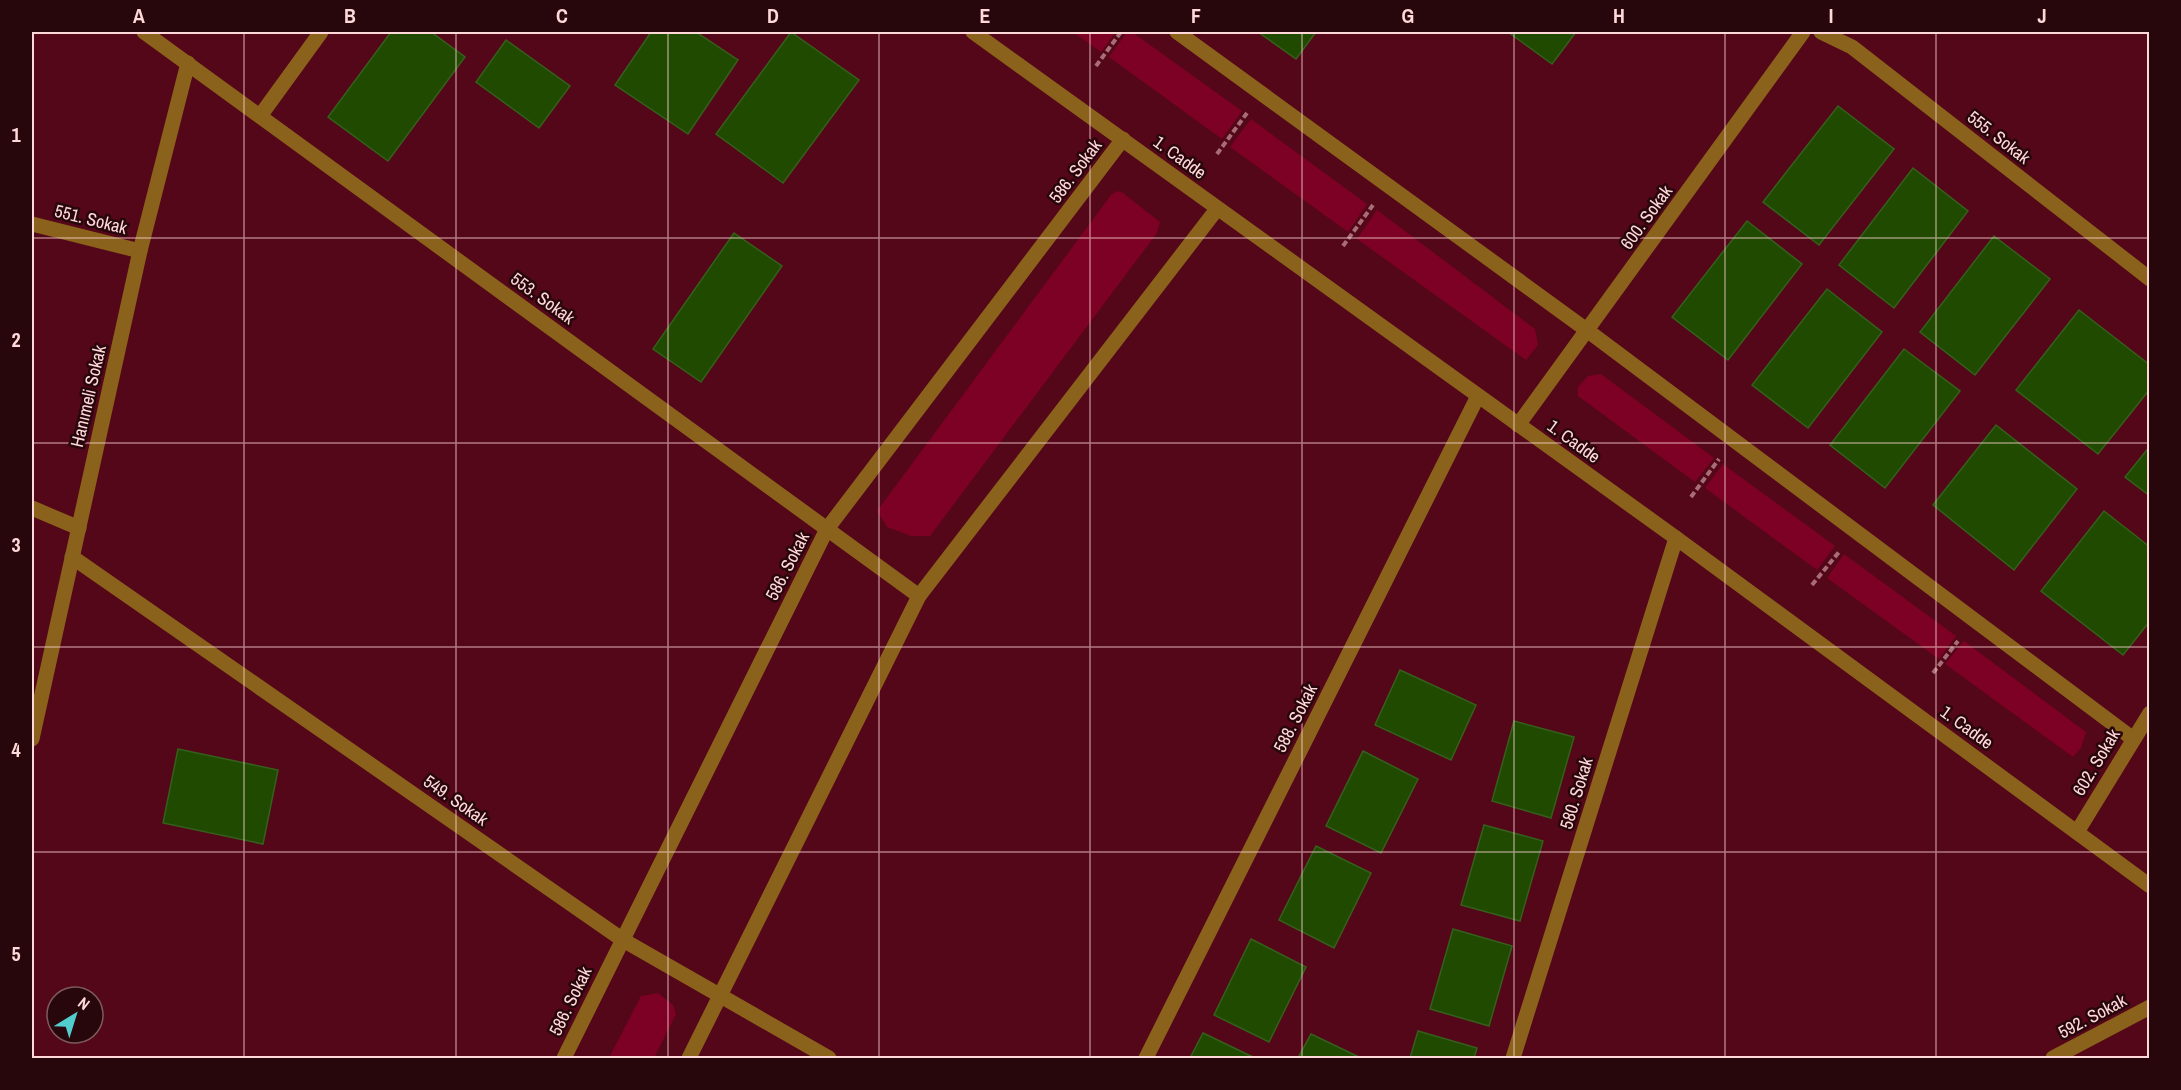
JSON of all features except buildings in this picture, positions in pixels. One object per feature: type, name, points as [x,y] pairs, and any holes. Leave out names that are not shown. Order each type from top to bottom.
[{"type":"street","name":"553. Sokak","points":[[144,32],[918,596]]},
{"type":"street","points":[[260,116],[321,32]]},
{"type":"street","name":"1. Cadde","points":[[973,32],[1676,538],[2150,886]]},
{"type":"street","points":[[1177,32],[1588,331],[2132,738]]},
{"type":"street","name":"600. Sokak","points":[[1518,425],[1803,32]]},
{"type":"street","name":"555. Sokak","points":[[1821,32],[1852,47],[2150,279]]},
{"type":"street","name":"Hanımeli Sokak","points":[[32,739],[140,251],[188,63]]},
{"type":"street","name":"586. Sokak","points":[[564,1059],[827,529],[1123,139]]},
{"type":"street","points":[[689,1059],[918,596],[1217,208]]},
{"type":"street","name":"551. Sokak","points":[[32,224],[140,251]]},
{"type":"street","name":"588. Sokak","points":[[1146,1059],[1478,396]]},
{"type":"street","points":[[32,508],[79,528]]},
{"type":"street","name":"580. Sokak","points":[[1513,1059],[1676,538]]},
{"type":"street","name":"549. Sokak","points":[[72,557],[623,940],[829,1059]]},
{"type":"street","name":"602. Sokak","points":[[2077,832],[2132,738],[2150,713]]},
{"type":"street","name":"592. Sokak","points":[[2055,1058],[2150,1007]]},
{"type":"path","points":[[1096,66],[1121,32]]},
{"type":"path","points":[[1217,154],[1249,110]]},
{"type":"path","points":[[1343,246],[1375,202]]},
{"type":"path","points":[[1690,497],[1722,456]]},
{"type":"path","points":[[1812,585],[1843,546]]},
{"type":"path","points":[[1933,674],[1962,635]]},
{"type":"shaded area","points":[[1073,32],[1116,32],[1101,52]]},
{"type":"shaded area","points":[[1127,32],[1132,32],[1242,111],[1222,139],[1109,57]]},
{"type":"shaded area","points":[[1251,119],[1367,204],[1348,232],[1230,147]]},
{"type":"shaded area","points":[[1117,191],[1123,193],[1160,222],[1157,233],[930,536],[911,536],[887,527],[877,511],[1111,195]]},
{"type":"shaded area","points":[[1377,210],[1535,329],[1538,345],[1526,360],[1357,239]]},
{"type":"shaded area","points":[[1601,374],[1714,458],[1695,482],[1578,396],[1578,387],[1588,376]]},
{"type":"shaded area","points":[[1723,464],[1835,546],[1817,570],[1705,488]]},
{"type":"shaded area","points":[[1844,554],[1956,636],[1939,659],[1827,578]]},
{"type":"shaded area","points":[[1964,641],[2086,732],[2081,748],[2073,757],[1945,664]]},
{"type":"shaded area","points":[[658,993],[673,1005],[676,1014],[654,1058],[609,1058],[641,996]]}]
